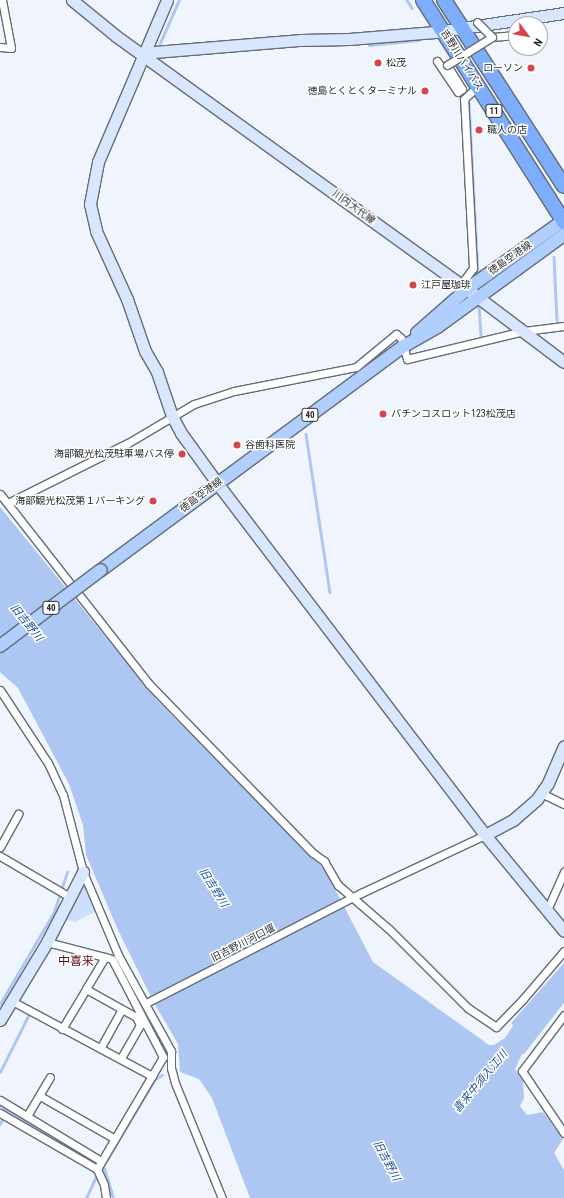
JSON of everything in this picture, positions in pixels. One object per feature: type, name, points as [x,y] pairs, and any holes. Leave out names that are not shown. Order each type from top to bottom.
[{"type":"highway","name":"吉野川バイパス","points":[[423,0],[564,225]]},
{"type":"highway","name":"吉野川バイパス","points":[[444,0],[564,186]]},
{"type":"main road","name":"徳島空港線","points":[[404,346],[464,286],[564,225]]},
{"type":"main road","name":"徳島空港線","points":[[0,646],[217,483],[404,346],[439,326],[564,225]]},
{"type":"street","points":[[0,47],[11,48],[2,0]]},
{"type":"street","name":"川内大代線","points":[[72,0],[116,36],[142,53],[478,296],[564,362]]},
{"type":"street","points":[[167,0],[142,53],[98,162],[90,204],[96,231],[127,299],[145,351],[157,372],[172,416],[181,433],[217,483],[485,835],[564,931]]},
{"type":"street","points":[[142,53],[443,31],[564,13]]},
{"type":"street","points":[[477,22],[492,39],[508,39]]},
{"type":"street","points":[[437,61],[458,92],[462,89],[447,65],[492,39],[508,36]]},
{"type":"street","points":[[464,286],[473,268],[464,99],[478,86]]},
{"type":"street","points":[[8,503],[128,443],[194,404],[234,390],[356,367],[396,334],[401,338],[407,359],[524,331],[564,326]]},
{"type":"street","points":[[0,494],[149,684],[313,853],[324,862],[338,885],[350,900],[389,929],[468,1008],[496,1027],[518,1005],[564,951]]},
{"type":"street","points":[[0,690],[48,764],[60,789],[71,820],[82,872],[112,957],[163,1057],[97,1169]]},
{"type":"street","points":[[485,835],[517,817],[541,793],[564,746]]},
{"type":"street","points":[[541,793],[564,804]]},
{"type":"street","points":[[0,847],[18,814]]},
{"type":"street","name":"旧吉野川河口堰","points":[[147,1002],[350,900],[485,835]]},
{"type":"street","points":[[0,856],[70,897]]},
{"type":"street","points":[[0,1020],[47,942],[82,872]]},
{"type":"street","points":[[547,910],[564,872]]},
{"type":"street","points":[[47,942],[112,957],[147,1002],[171,1051],[171,1068],[175,1083],[222,1198]]},
{"type":"street","points":[[62,1029],[86,989],[112,957]]},
{"type":"street","points":[[86,989],[136,1017],[140,1025],[121,1058]]},
{"type":"street","points":[[12,1001],[62,1029],[101,1047],[152,1076]]},
{"type":"street","points":[[101,1047],[122,1009]]},
{"type":"street","points":[[564,1015],[522,1071],[564,1133]]},
{"type":"street","points":[[27,1116],[50,1077]]},
{"type":"street","points":[[40,1096],[115,1139]]},
{"type":"street","points":[[0,1100],[101,1162]]},
{"type":"street","points":[[0,1113],[97,1169],[104,1185],[106,1198]]},
{"type":"shaded area","points":[[84,883],[97,911],[75,922],[64,919]]},
{"type":"water","points":[[0,507],[157,700],[325,870],[373,962],[489,1045],[494,1045],[505,1038],[513,1026],[511,1023],[564,963],[564,1003],[524,1054],[522,1054],[515,1069],[523,1081],[524,1098],[520,1106],[527,1115],[543,1112],[563,1139],[554,1153],[564,1170],[564,1198],[250,1198],[212,1098],[199,1079],[180,1072],[178,1044],[153,1001],[118,930],[86,855],[83,825],[69,784],[18,688],[0,672]]},
{"type":"waterway","points":[[160,43],[179,0]]},
{"type":"waterway","points":[[407,0],[412,8]]},
{"type":"waterway","points":[[369,45],[418,40]]},
{"type":"waterway","points":[[469,103],[478,274]]},
{"type":"waterway","points":[[554,257],[557,321]]},
{"type":"waterway","points":[[479,306],[481,335]]},
{"type":"waterway","points":[[306,434],[330,592]]},
{"type":"waterway","points":[[0,1004],[54,912],[67,872]]},
{"type":"waterway","points":[[0,1072],[28,1016]]},
{"type":"waterway","points":[[113,1198],[103,1166],[155,1079],[162,1075]]},
{"type":"waterway","points":[[0,1105],[91,1159]]},
{"type":"waterway","points":[[0,1124],[7,1109]]},
{"type":"waterway","points":[[86,1198],[97,1174]]},
{"type":"place","name":"松茂","points":[[378,63]]},
{"type":"place","name":"ローソン","points":[[531,68]]},
{"type":"place","name":"徳島とくとくターミナル","points":[[425,91]]},
{"type":"place","name":"職人の店","points":[[479,130]]},
{"type":"place","name":"江戸屋珈琲","points":[[413,285]]},
{"type":"place","name":"パチンコスロット123松茂店","points":[[383,414]]},
{"type":"place","name":"谷歯科医院","points":[[237,445]]},
{"type":"place","name":"海部観光松茂駐車場バス停","points":[[182,454]]},
{"type":"place","name":"海部観光松茂第１パーキング","points":[[153,501]]},
{"type":"district","name":"中喜来","points":[[76,962]]},
{"type":"water label","name":"旧吉野川","points":[[26,623]]},
{"type":"water label","name":"旧吉野川","points":[[213,888]]},
{"type":"water label","name":"喜来中須入江川","points":[[481,1082]]},
{"type":"water label","name":"旧吉野川","points":[[386,1161]]}]
